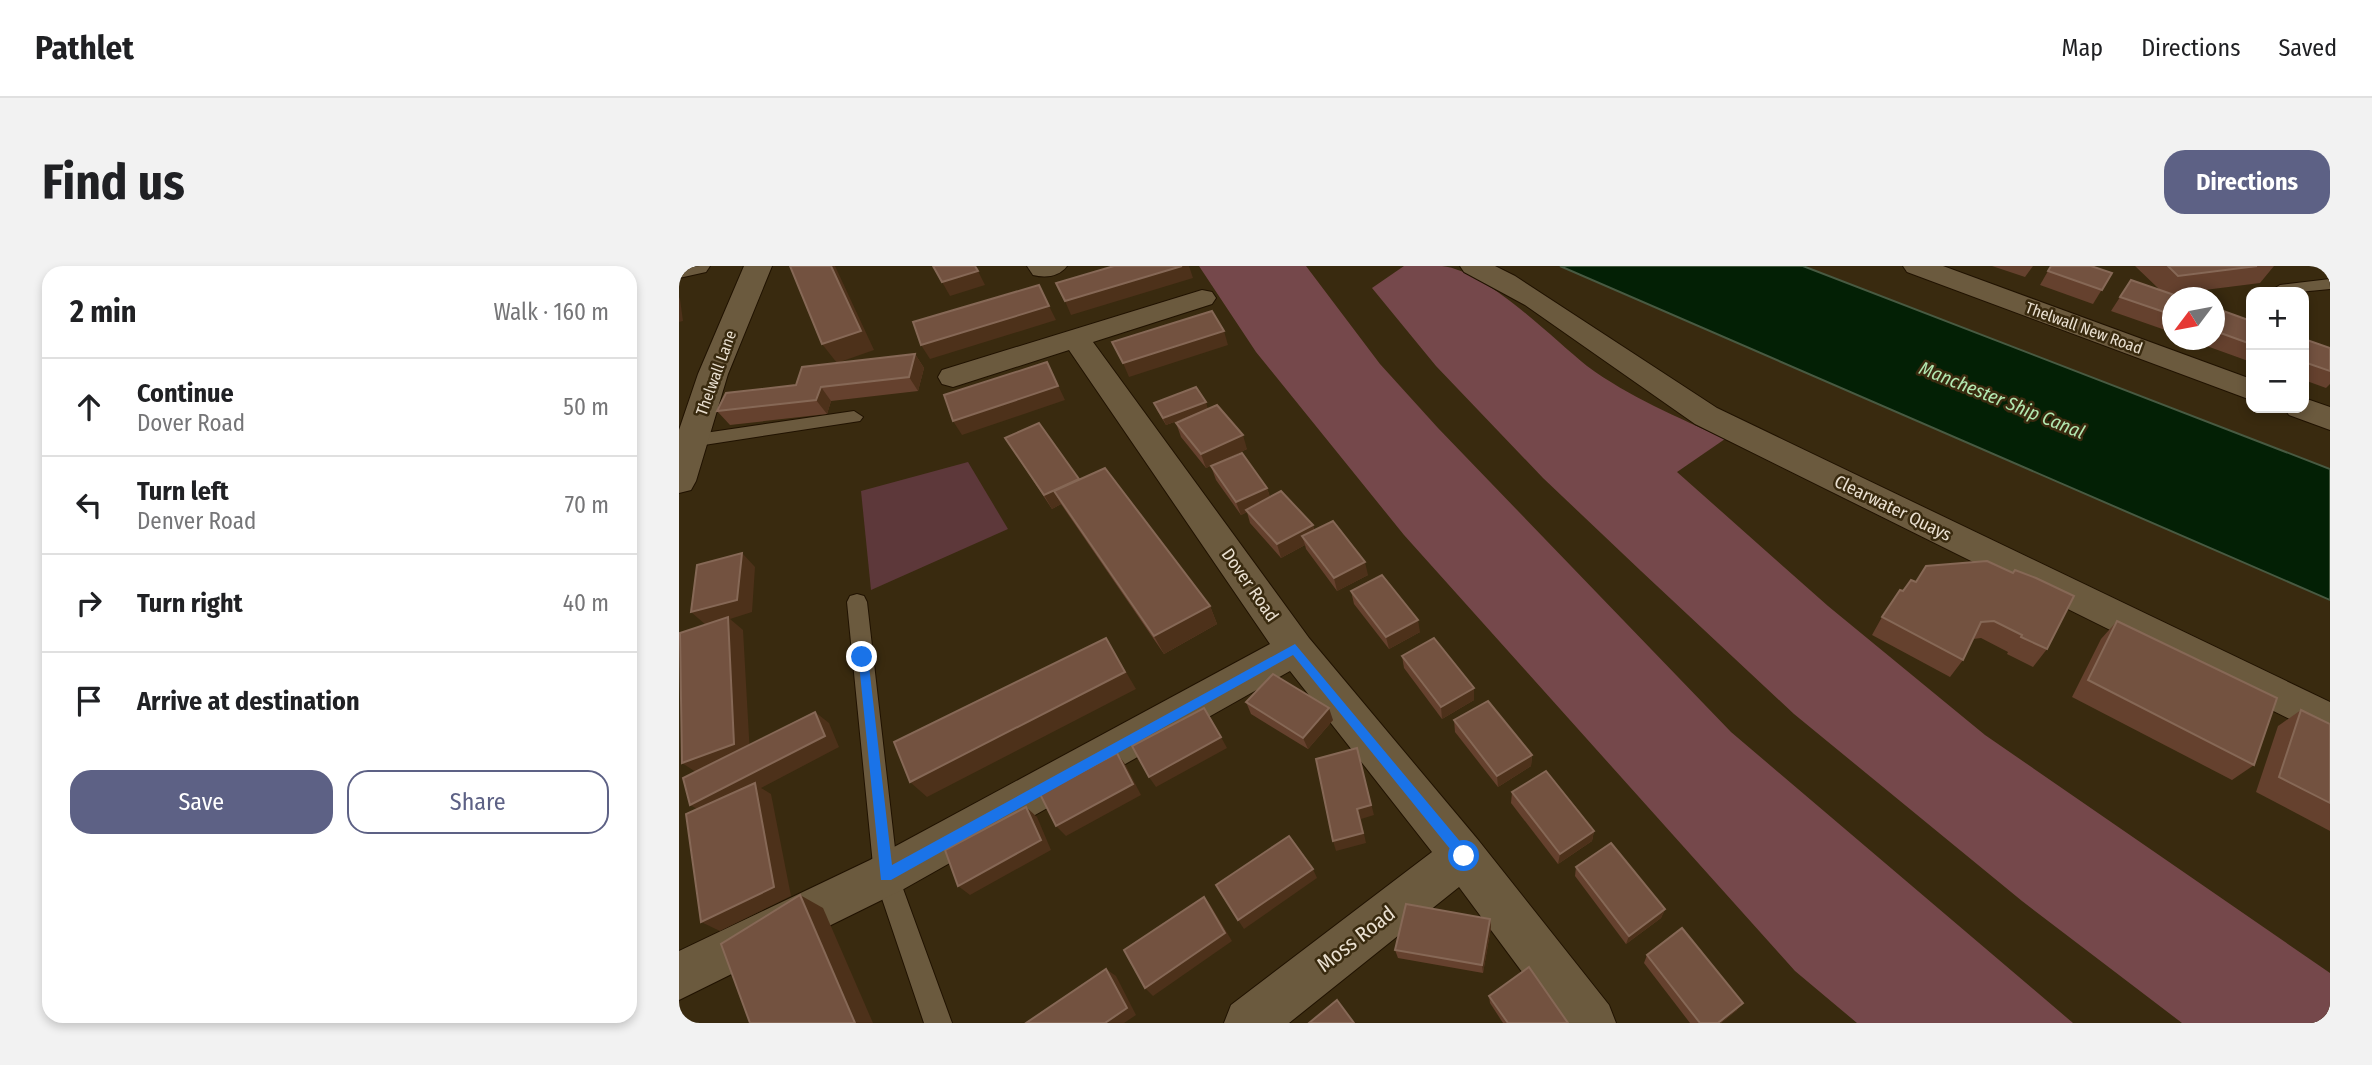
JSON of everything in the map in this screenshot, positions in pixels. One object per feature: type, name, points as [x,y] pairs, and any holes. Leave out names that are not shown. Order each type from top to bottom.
[{"type":"street","points":[[679,270],[696,266]]},
{"type":"street","name":"Thelwall Lane","points":[[683,465],[713,374],[758,266]]},
{"type":"street","points":[[1041,266],[1043,269],[1053,266]]},
{"type":"street","name":"Clearwater Quays","points":[[1474,266],[1550,306],[1650,381],[1706,416],[2330,721]]},
{"type":"street","name":"Thelwall New Road","points":[[1934,269],[2246,388]]},
{"type":"street","points":[[953,377],[1202,298]]},
{"type":"street","name":"Dover Road","points":[[1075,338],[1295,649],[1464,856],[1591,1023]]},
{"type":"street","points":[[2309,411],[2330,419]]},
{"type":"street","points":[[679,976],[886,875],[1295,649]]},
{"type":"street","name":"Moss Road","points":[[1249,1023],[1464,856]]},
{"type":"lane","points":[[2291,287],[2328,277]]},
{"type":"lane","points":[[683,465],[854,417]]},
{"type":"lane","points":[[857,602],[886,875],[938,1023]]},
{"type":"shaded area","points":[[1199,266],[1306,266],[1380,364],[1438,428],[1731,732],[2073,1023],[1857,1023],[1795,971],[1404,535],[1256,352]]},
{"type":"shaded area","points":[[1404,266],[1442,266],[1479,280],[1518,307],[1603,377],[1654,406],[1725,439],[1677,472],[1828,606],[1985,735],[2330,973],[2330,1023],[2182,1023],[2022,901],[1794,714],[1543,478],[1436,366],[1372,288]]},
{"type":"shaded area","points":[[968,462],[1008,529],[871,590],[861,491]]},
{"type":"water","name":"Manchester Ship Canal","points":[[1560,266],[1803,266],[2330,469],[2330,600]]},
{"type":"building","points":[[790,266],[831,266],[861,331],[822,344]]},
{"type":"building","points":[[933,266],[975,266],[978,271],[942,282]]},
{"type":"building","points":[[1114,266],[1182,266],[1065,301],[1056,283]]},
{"type":"building","points":[[2051,266],[2091,266],[2112,273],[2102,290],[2048,271]]},
{"type":"building","points":[[2168,266],[2257,266],[2178,276]]},
{"type":"building","points":[[2131,280],[2162,291],[2162,311],[2120,297]]},
{"type":"building","points":[[1039,285],[1049,306],[921,345],[913,322]]},
{"type":"building","points":[[1212,311],[1224,331],[1123,363],[1112,342]]},
{"type":"building","points":[[2225,312],[2246,319],[2246,342],[2225,335]]},
{"type":"building","points":[[2309,341],[2330,348],[2330,371],[2309,364]]},
{"type":"building","points":[[915,354],[909,377],[821,387],[816,400],[717,411],[726,393],[796,385],[802,367]]},
{"type":"building","points":[[1047,362],[1058,386],[953,421],[944,395]]},
{"type":"building","points":[[1196,387],[1206,402],[1163,418],[1154,403]]},
{"type":"building","points":[[1217,405],[1243,435],[1201,454],[1176,423]]},
{"type":"building","points":[[1039,423],[1079,479],[1044,495],[1005,438]]},
{"type":"building","points":[[1242,453],[1267,488],[1236,502],[1211,466]]},
{"type":"building","points":[[1105,468],[1210,606],[1154,636],[1054,491]]},
{"type":"building","points":[[1281,491],[1313,525],[1277,544],[1246,510]]},
{"type":"building","points":[[1333,521],[1365,562],[1334,578],[1302,536]]},
{"type":"building","points":[[742,553],[737,600],[691,612],[697,565]]},
{"type":"building","points":[[1987,561],[2013,573],[2015,570],[2036,578],[2074,596],[2047,649],[1994,621],[1981,622],[1963,660],[1882,617],[1900,590],[1903,591],[1911,580],[1916,582],[1926,566]]},
{"type":"building","points":[[1382,575],[1418,620],[1386,637],[1351,591]]},
{"type":"building","points":[[728,617],[734,744],[682,763],[680,633]]},
{"type":"building","points":[[2117,621],[2277,698],[2254,765],[2088,680]]},
{"type":"building","points":[[1106,638],[1125,672],[910,782],[894,742]]},
{"type":"building","points":[[1434,638],[1474,688],[1441,707],[1402,656]]},
{"type":"building","points":[[1273,674],[1329,708],[1303,738],[1246,702]]},
{"type":"building","points":[[1488,701],[1532,755],[1497,776],[1454,720]]},
{"type":"building","points":[[1204,708],[1221,737],[1149,777],[1132,746]]},
{"type":"building","points":[[2301,710],[2330,724],[2330,803],[2279,777]]},
{"type":"building","points":[[815,712],[825,736],[690,805],[683,778]]},
{"type":"building","points":[[1357,748],[1371,805],[1357,809],[1363,833],[1333,841],[1316,759]]},
{"type":"building","points":[[1117,753],[1133,784],[1056,826],[1040,794]]},
{"type":"building","points":[[1546,771],[1594,831],[1560,854],[1512,792]]},
{"type":"building","points":[[755,783],[774,887],[701,922],[686,814]]},
{"type":"building","points":[[1026,807],[1041,840],[958,886],[945,850]]},
{"type":"building","points":[[1289,836],[1313,869],[1238,920],[1216,885]]},
{"type":"building","points":[[1611,843],[1665,909],[1629,936],[1576,867]]},
{"type":"building","points":[[800,895],[855,1023],[750,1023],[721,944]]},
{"type":"building","points":[[1204,897],[1225,933],[1145,988],[1124,950]]},
{"type":"building","points":[[1406,904],[1490,919],[1482,965],[1395,950]]},
{"type":"building","points":[[1682,928],[1743,1003],[1718,1023],[1700,1023],[1647,955]]},
{"type":"building","points":[[1529,967],[1568,1023],[1508,1023],[1489,996]]},
{"type":"building","points":[[1106,969],[1127,1008],[1105,1023],[1026,1023]]},
{"type":"building","points":[[1337,1000],[1354,1023],[1309,1023]]},
{"type":"route","points":[[862,657],[886,875],[1295,649],[1464,856]]}]
